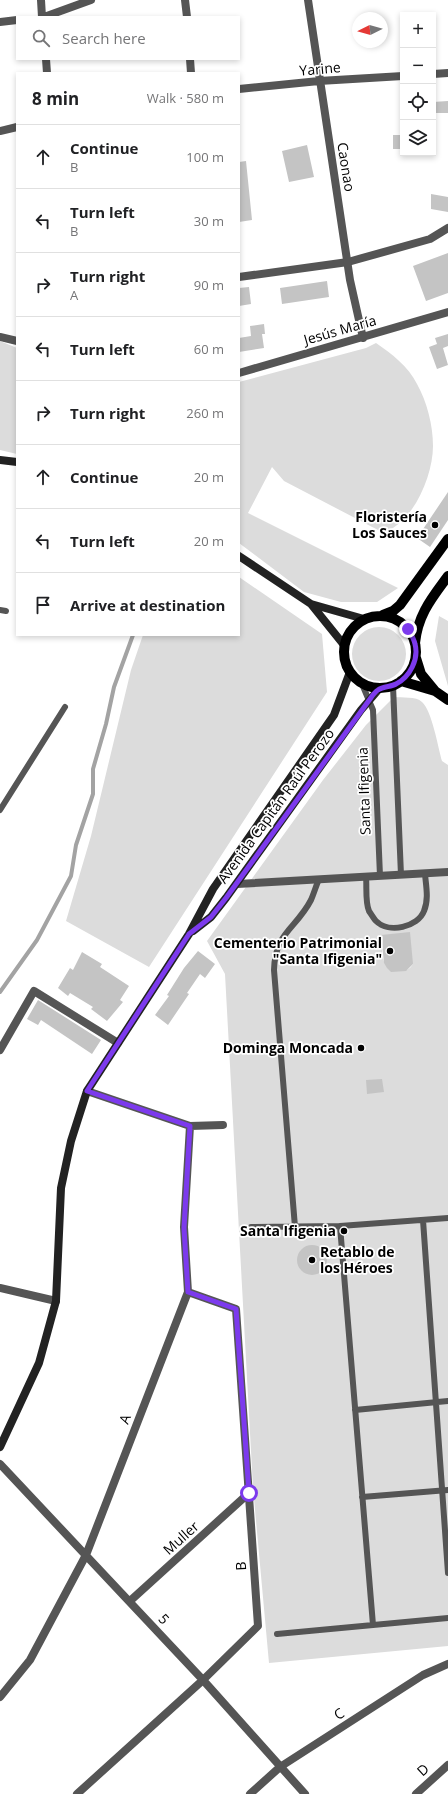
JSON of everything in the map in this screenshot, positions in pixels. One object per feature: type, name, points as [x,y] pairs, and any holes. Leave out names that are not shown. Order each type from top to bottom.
[{"type":"main road","points":[[0,460],[16,462]]},
{"type":"main road","points":[[311,604],[364,619],[393,611],[400,605],[448,539]]},
{"type":"main road","points":[[240,557],[311,604],[344,645]]},
{"type":"main road","points":[[447,577],[420,617],[416,630],[415,643],[416,658],[421,674],[435,691],[448,700]]},
{"type":"main road","points":[[383,615],[397,620],[408,629],[415,643]]},
{"type":"main road","points":[[364,619],[351,630],[344,645],[344,656],[350,672],[362,684],[371,688],[379,689],[397,683],[411,671],[416,658]]},
{"type":"main road","name":"Avenida Capitán Raúl Perozo","points":[[0,1447],[39,1363],[56,1301],[61,1188],[71,1141],[87,1091],[189,934],[213,889],[334,716],[350,672]]},
{"type":"main road","points":[[397,683],[435,691]]},
{"type":"main road","name":"Avenida Capitán Raúl Perozo","points":[[189,934],[211,917],[226,898],[370,699],[379,689]]},
{"type":"main road","points":[[213,889],[212,897],[215,901],[226,898]]},
{"type":"street","points":[[41,0],[43,16]]},
{"type":"street","points":[[46,16],[91,0]]},
{"type":"street","points":[[185,0],[187,16]]},
{"type":"street","name":"Caonao","points":[[308,0],[319,81],[348,262],[363,338]]},
{"type":"street","points":[[0,22],[16,20]]},
{"type":"street","points":[[46,60],[47,72]]},
{"type":"street","points":[[190,60],[191,72]]},
{"type":"street","points":[[436,74],[448,73]]},
{"type":"street","name":"Yarine","points":[[240,89],[319,81],[400,76]]},
{"type":"street","points":[[0,131],[16,128]]},
{"type":"street","points":[[240,277],[348,262],[430,239],[448,228]]},
{"type":"street","name":"Jesús María","points":[[240,373],[448,312]]},
{"type":"street","points":[[0,337],[16,341]]},
{"type":"street","points":[[236,884],[448,872]]},
{"type":"street","points":[[0,1050],[34,991],[118,1043]]},
{"type":"street","points":[[87,1091],[190,1126],[223,1125]]},
{"type":"street","name":"A","points":[[0,1696],[30,1660],[86,1554],[188,1292],[184,1228],[190,1126]]},
{"type":"street","points":[[0,1288],[56,1301]]},
{"type":"street","name":"B","points":[[77,1794],[203,1680],[258,1626],[236,1309],[188,1292]]},
{"type":"street","name":"5","points":[[0,1464],[130,1601],[305,1794]]},
{"type":"street","name":"Muller","points":[[130,1601],[249,1493]]},
{"type":"street","name":"C","points":[[250,1794],[280,1767],[423,1675],[448,1664]]},
{"type":"street","name":"D","points":[[416,1794],[448,1765]]},
{"type":"lane","points":[[397,683],[401,875]]},
{"type":"lane","name":"Santa Ifigenia","points":[[362,684],[370,699],[373,710],[380,876]]},
{"type":"lane","points":[[0,810],[65,707]]},
{"type":"lane","points":[[366,877],[368,910],[376,922],[388,927],[403,927],[417,921],[424,912],[428,897],[425,874]]},
{"type":"lane","points":[[295,1228],[274,955],[280,942],[311,900],[319,880]]},
{"type":"lane","points":[[251,1228],[340,1226],[448,1218]]},
{"type":"lane","points":[[423,1220],[436,1402],[445,1491],[448,1573]]},
{"type":"lane","points":[[340,1226],[373,1625]]},
{"type":"lane","points":[[355,1410],[448,1401]]},
{"type":"lane","points":[[362,1497],[445,1491]]},
{"type":"lane","points":[[277,1634],[448,1618]]},
{"type":"shaded area","points":[[0,341],[16,348],[16,454],[0,450]]},
{"type":"shaded area","points":[[376,343],[399,361],[409,372],[421,391],[431,422],[433,446],[430,468],[422,492],[409,513],[392,529],[378,530],[284,481],[272,467],[248,513],[398,588],[377,602],[341,602],[304,592],[240,544],[240,382],[366,348]]},
{"type":"shaded area","points":[[240,578],[322,634],[327,692],[149,967],[66,921],[91,836],[131,670],[143,636],[240,636]]},
{"type":"shaded area","points":[[439,616],[448,621],[448,686],[435,641]]},
{"type":"shaded area","points":[[374,627],[384,627],[394,631],[402,639],[406,649],[406,659],[402,669],[394,677],[384,681],[374,681],[364,677],[356,669],[352,659],[352,649],[356,639],[364,631]]},
{"type":"shaded area","name":"Santa Ifigenia","points":[[394,697],[413,698],[419,700],[426,707],[429,713],[442,761],[448,765],[448,1646],[269,1663],[253,1488],[225,974],[207,941],[323,780],[366,725]],"holes":[[[381,935],[413,964],[409,969],[404,971],[388,968],[383,959]]]},
{"type":"building","points":[[448,101],[448,113],[436,113],[436,102]]},
{"type":"building","points":[[393,135],[400,135],[400,149],[393,149]]},
{"type":"building","points":[[307,145],[314,177],[289,182],[282,151]]},
{"type":"building","points":[[246,161],[252,220],[240,222],[240,162]]},
{"type":"building","points":[[431,194],[448,197],[448,212],[431,209]]},
{"type":"building","points":[[448,253],[448,293],[426,301],[413,266]]},
{"type":"building","points":[[327,281],[329,297],[282,304],[280,288]]},
{"type":"building","points":[[249,287],[251,304],[240,306],[240,288]]},
{"type":"building","points":[[264,324],[265,334],[262,334],[264,348],[240,352],[240,338],[251,336],[250,326]]},
{"type":"building","points":[[448,334],[448,346],[443,348],[448,365],[437,369],[429,347],[437,344],[435,338]]},
{"type":"building","points":[[448,492],[448,520],[430,547],[417,538]]},
{"type":"building","points":[[410,932],[413,964],[406,971],[391,972],[384,963],[381,935]]},
{"type":"building","points":[[198,951],[215,964],[205,978],[200,974],[187,993],[189,994],[168,1025],[155,1015],[169,996],[167,995],[184,968]]},
{"type":"building","points":[[82,952],[102,964],[100,967],[129,986],[120,1000],[123,1002],[107,1021],[91,1009],[93,1007],[70,993],[68,996],[58,988],[70,968],[73,970]]},
{"type":"building","points":[[38,1000],[101,1040],[92,1054],[41,1020],[38,1025],[27,1019]]},
{"type":"building","points":[[382,1079],[384,1092],[367,1094],[366,1080]]},
{"type":"building","name":"Retablo de los Héroes","points":[[312,1245],[318,1246],[326,1254],[326,1266],[318,1274],[312,1275],[306,1274],[298,1266],[297,1260],[298,1254],[306,1246]]},
{"type":"waterway","points":[[0,992],[37,940],[71,876],[76,845],[93,794],[93,769],[106,724],[114,687],[133,636]]},
{"type":"place","name":"Floristería Los Sauces","points":[[435,525]]},
{"type":"place","name":"Cementerio Patrimonial \"Santa Ifigenia\"","points":[[390,951]]},
{"type":"place","name":"Dominga Moncada","points":[[361,1048]]},
{"type":"place","name":"Santa Ifigenia","points":[[344,1231]]},
{"type":"place","name":"Retablo de los Héroes","points":[[312,1260]]},
{"type":"route","points":[[249,1493],[236,1309],[188,1292],[184,1228],[190,1126],[87,1091],[189,934],[211,917],[226,898],[361,710],[379,689],[397,684],[411,671],[416,658],[416,650],[415,643],[408,629]]}]
